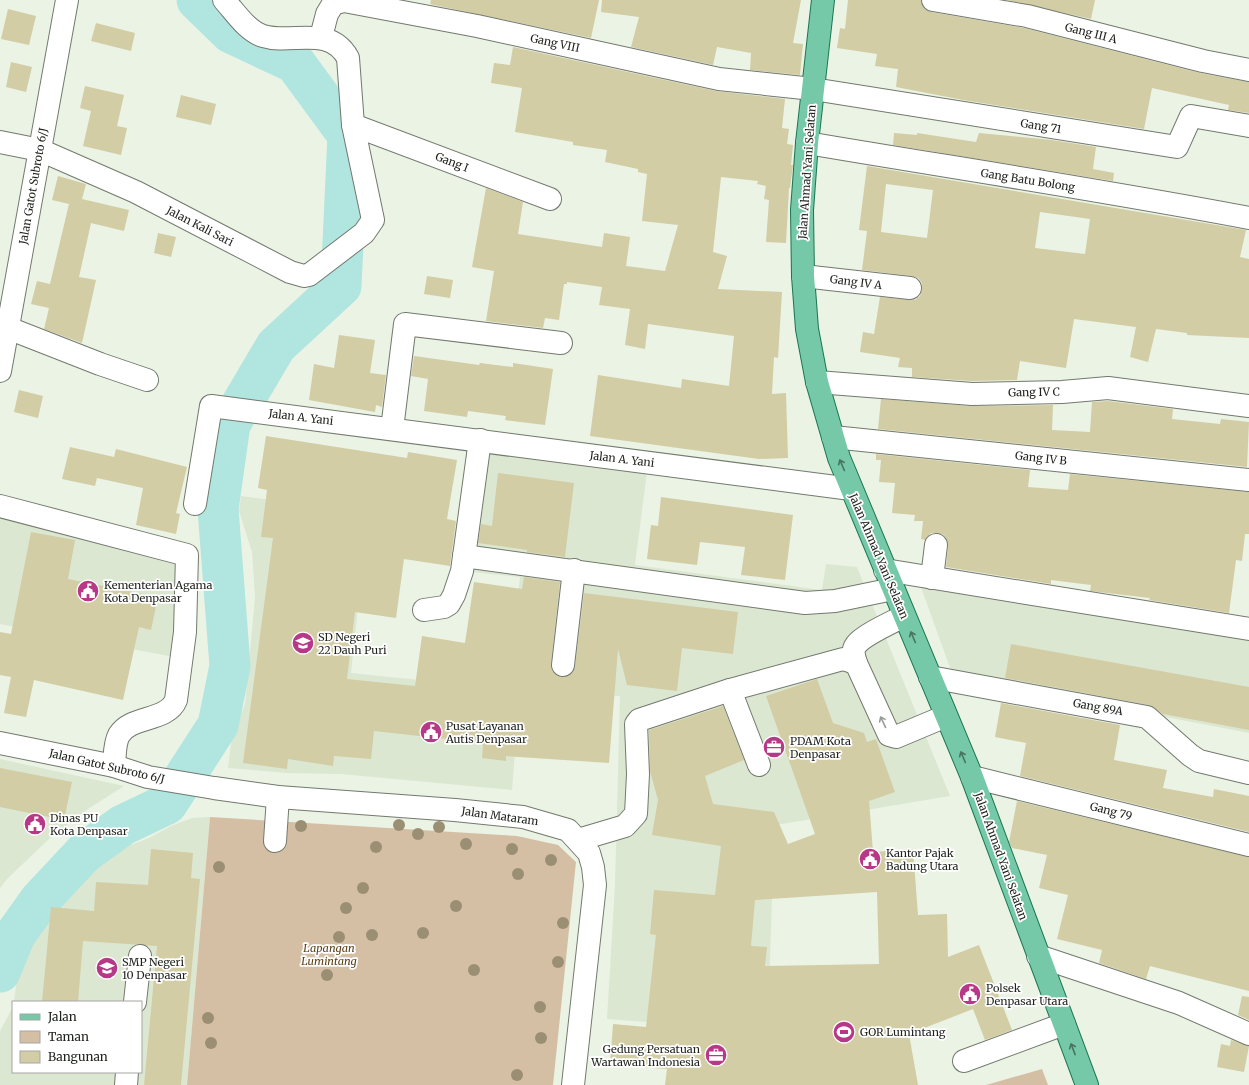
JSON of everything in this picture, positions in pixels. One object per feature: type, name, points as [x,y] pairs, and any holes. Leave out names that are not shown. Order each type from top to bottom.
[{"type":"main road","name":"Jalan Ahmad Yani Selatan","points":[[823,0],[802,210],[803,276],[807,329],[817,382],[839,458],[972,777],[1087,1085]]},
{"type":"street","name":"Jalan Gatot Subroto 6/J","points":[[0,371],[6,317],[40,150],[67,0]]},
{"type":"street","points":[[224,0],[246,25],[263,36],[321,37]]},
{"type":"street","name":"Gang III A","points":[[933,0],[1027,16],[1203,61],[1249,70]]},
{"type":"street","name":"Gang VIII","points":[[321,37],[327,14],[333,4],[344,1],[485,28],[712,77],[814,89]]},
{"type":"street","name":"Jalan Kali Sari","points":[[0,142],[40,150],[136,192],[290,272],[304,276],[310,275],[370,227],[373,217],[353,125],[348,58],[344,50],[321,37]]},
{"type":"street","name":"Gang 71","points":[[814,89],[1177,147],[1191,116],[1249,126]]},
{"type":"street","name":"Gang I","points":[[353,125],[550,200]]},
{"type":"street","name":"Gang Batu Bolong","points":[[808,143],[1026,180],[1141,197],[1249,218]]},
{"type":"street","name":"Gang IV A","points":[[803,276],[910,288]]},
{"type":"street","points":[[6,317],[147,380]]},
{"type":"street","points":[[392,429],[404,324],[561,343]]},
{"type":"street","name":"Gang IV C","points":[[817,382],[972,394],[1062,392],[1108,388],[1249,406]]},
{"type":"street","name":"Jalan A. Yani","points":[[195,504],[214,407],[480,440],[851,489]]},
{"type":"street","name":"Gang IV B","points":[[833,436],[1249,480]]},
{"type":"street","points":[[424,610],[444,607],[449,604],[462,571],[480,440]]},
{"type":"street","points":[[0,506],[187,555],[185,632],[176,700],[174,705],[167,710],[124,730],[117,740],[114,766]]},
{"type":"street","points":[[932,578],[936,545]]},
{"type":"street","points":[[464,556],[805,603],[835,601],[889,580],[932,578],[1249,629]]},
{"type":"street","points":[[563,665],[574,570]]},
{"type":"street","points":[[904,616],[870,634],[856,645],[853,653],[856,663],[889,735],[896,737],[946,716]]},
{"type":"street","points":[[578,840],[625,826],[636,814],[638,774],[637,722],[642,719],[686,706],[730,690],[843,659],[856,663]]},
{"type":"street","name":"Gang 89A","points":[[930,678],[1147,717],[1190,755],[1199,761],[1249,773]]},
{"type":"street","points":[[730,690],[759,765]]},
{"type":"street","name":"Jalan Gatot Subroto 6/J","points":[[0,743],[114,766],[148,777],[214,788]]},
{"type":"street","name":"Gang 79","points":[[972,777],[1249,844]]},
{"type":"street","name":"Jalan Mataram","points":[[214,788],[278,797],[456,810],[523,817],[568,830],[589,853],[593,867],[595,885],[573,1085]]},
{"type":"street","points":[[275,841],[278,797]]},
{"type":"street","points":[[135,1001],[140,956]]},
{"type":"street","points":[[1038,956],[1179,1003],[1249,1034]]},
{"type":"street","points":[[964,1061],[1064,1024]]},
{"type":"street","points":[[126,1085],[127,1073]]},
{"type":"shaded area","points":[[486,450],[647,472],[635,565],[822,590],[826,564],[857,567],[950,796],[776,825],[772,896],[768,1031],[607,1019],[615,885],[620,696],[520,690],[512,790],[341,774],[287,773],[228,768],[232,736],[245,704],[255,597],[252,552],[239,511],[241,496],[368,513],[351,673],[507,689],[520,577],[472,572]]},
{"type":"shaded area","name":"Kementerian Agama Kota Denpasar","points":[[0,516],[176,559],[179,658],[0,624]]},
{"type":"shaded area","points":[[919,582],[1249,637],[1249,733],[953,676]]},
{"type":"shaded area","name":"Dinas PU Kota Denpasar","points":[[0,759],[124,786],[88,809],[50,838],[7,879],[0,888]]},
{"type":"shaded area","name":"SMP Negeri 10 Denpasar","points":[[210,817],[187,1085],[0,1085],[0,1031],[12,1009],[12,1073],[142,1073],[142,1001],[14,1001],[22,933],[54,893],[70,880],[123,848],[192,818]]},
{"type":"green space","name":"Lapangan Lumintang","points":[[210,817],[517,836],[558,845],[576,862],[553,1085],[187,1085]]},
{"type":"green space","points":[[1042,1069],[1048,1085],[986,1085]]},
{"type":"building","points":[[431,0],[599,0],[591,38],[434,5],[430,4]]},
{"type":"building","points":[[602,0],[801,0],[793,43],[803,44],[800,75],[750,70],[751,53],[717,47],[713,65],[631,47],[639,17],[601,12]]},
{"type":"building","points":[[848,0],[921,0],[925,9],[931,12],[1024,28],[1200,73],[1249,82],[1249,113],[1228,110],[1229,105],[1152,88],[1144,129],[963,100],[896,87],[898,69],[875,66],[877,54],[837,48],[840,28],[845,29]]},
{"type":"building","points":[[1007,0],[1095,0],[1091,19]]},
{"type":"building","points":[[8,9],[36,16],[29,45],[1,39]]},
{"type":"building","points":[[96,23],[135,33],[131,51],[91,41]]},
{"type":"building","points":[[513,47],[716,91],[785,99],[782,128],[789,129],[787,144],[793,145],[791,165],[793,165],[789,188],[786,243],[766,242],[769,200],[764,199],[766,186],[757,184],[758,181],[721,177],[713,252],[727,256],[718,289],[782,292],[778,358],[774,357],[772,394],[786,393],[788,458],[759,459],[590,436],[598,375],[681,388],[682,379],[729,386],[734,336],[648,324],[645,349],[625,345],[630,309],[599,305],[602,287],[567,282],[567,284],[564,284],[559,320],[545,318],[543,328],[486,321],[494,271],[472,267],[486,188],[523,202],[518,234],[602,247],[604,233],[630,237],[626,266],[665,271],[678,225],[642,221],[647,174],[638,172],[638,169],[605,162],[607,150],[573,145],[573,142],[515,132],[522,88],[491,83],[494,63],[510,65]]},
{"type":"building","points":[[11,62],[32,67],[26,92],[6,87]]},
{"type":"building","points":[[85,86],[124,95],[117,126],[127,128],[121,155],[83,146],[91,111],[80,108]]},
{"type":"building","points":[[181,95],[216,104],[211,125],[176,117]]},
{"type":"building","points":[[894,133],[917,135],[917,133],[976,142],[979,133],[1052,140],[1096,147],[1093,169],[1114,173],[1113,181],[893,145]]},
{"type":"building","points":[[867,166],[1246,230],[1240,257],[1249,259],[1249,338],[1187,335],[1187,333],[1156,329],[1148,362],[1130,357],[1136,327],[1074,319],[1066,368],[1020,361],[1017,380],[972,381],[912,377],[912,368],[898,367],[900,358],[860,352],[863,332],[874,334],[880,297],[915,300],[920,296],[922,283],[918,278],[912,276],[862,270],[867,231],[859,230]],"holes":[[[886,184],[933,190],[927,238],[881,232]],[[1040,212],[1090,219],[1085,254],[1035,248]]]},
{"type":"building","points":[[58,176],[86,184],[82,199],[129,210],[124,231],[91,223],[79,277],[96,280],[82,343],[44,329],[49,308],[31,304],[37,281],[50,284],[69,204],[52,200]]},
{"type":"building","points":[[158,233],[176,237],[171,257],[154,253]]},
{"type":"building","points":[[427,276],[453,280],[450,298],[424,294]]},
{"type":"building","points":[[339,335],[375,340],[370,373],[386,375],[382,407],[376,405],[375,412],[309,400],[314,364],[334,368]]},
{"type":"building","points":[[414,356],[479,365],[480,363],[513,367],[513,363],[553,369],[545,425],[505,420],[506,416],[468,411],[467,417],[424,411],[428,379],[411,376]]},
{"type":"building","points":[[19,390],[43,396],[38,418],[14,412]]},
{"type":"building","points":[[881,399],[971,406],[1053,405],[1052,430],[1090,432],[1092,402],[1108,401],[1173,409],[1172,419],[1220,424],[1221,419],[1249,422],[1247,467],[878,429]]},
{"type":"building","points":[[266,436],[407,458],[408,452],[457,460],[447,519],[456,521],[450,566],[404,559],[396,618],[355,612],[347,679],[415,686],[422,636],[465,643],[474,582],[522,589],[524,577],[560,582],[551,664],[552,670],[556,675],[561,677],[568,676],[573,672],[575,667],[584,593],[738,612],[733,654],[682,648],[677,691],[627,685],[618,649],[609,763],[506,756],[506,761],[482,758],[483,743],[374,731],[371,759],[334,756],[333,766],[288,759],[287,769],[243,763],[273,538],[261,537],[267,490],[258,488]]},
{"type":"building","points":[[70,447],[114,457],[116,449],[187,467],[176,513],[180,514],[176,534],[136,525],[143,488],[97,478],[95,486],[62,479]]},
{"type":"building","points":[[876,454],[1030,470],[1028,487],[1068,490],[1070,474],[1249,492],[1249,534],[1245,534],[1242,561],[1236,560],[1229,613],[1149,600],[1150,598],[1090,591],[1091,585],[1051,580],[1051,584],[946,567],[948,546],[944,535],[931,533],[925,540],[921,539],[923,521],[914,521],[915,515],[892,513],[895,483],[879,482],[881,460],[876,460]]},
{"type":"building","points":[[498,473],[574,483],[565,557],[478,543],[481,524],[492,526]]},
{"type":"building","points":[[661,497],[793,515],[785,580],[741,575],[745,547],[700,542],[697,565],[647,559],[651,525],[658,526]]},
{"type":"building","points":[[31,532],[75,540],[68,579],[158,597],[151,630],[139,627],[123,700],[34,680],[26,717],[4,713],[11,677],[0,675],[0,632],[11,634]]},
{"type":"building","points":[[1011,644],[1249,687],[1249,730],[1163,714],[1149,705],[1005,678]]},
{"type":"building","points":[[817,679],[833,723],[864,733],[867,742],[876,739],[895,792],[869,801],[873,852],[913,849],[918,915],[947,914],[948,957],[979,945],[1012,1030],[985,1040],[973,1009],[909,1034],[918,1085],[665,1085],[667,1069],[610,1065],[613,1024],[646,1027],[656,935],[650,934],[654,890],[715,895],[721,846],[652,835],[658,800],[650,771],[649,730],[723,706],[744,760],[705,776],[713,804],[774,812],[788,844],[815,834],[766,696]],"holes":[[[877,892],[879,964],[765,966],[767,947],[751,946],[755,900]]]},
{"type":"building","points":[[1001,703],[1120,725],[1114,760],[1167,770],[1163,788],[1213,797],[1214,789],[1249,796],[1249,832],[1020,776],[1026,743],[995,737]]},
{"type":"building","points":[[0,768],[72,782],[64,820],[0,807]]},
{"type":"building","points":[[1017,801],[1249,857],[1249,991],[1150,966],[1146,979],[1099,963],[1102,950],[1057,939],[1068,895],[1039,888],[1047,855],[1012,848],[1009,842]]},
{"type":"building","points":[[151,849],[193,853],[191,878],[200,879],[181,1085],[144,1085],[157,946],[83,941],[78,1001],[42,1001],[51,907],[94,911],[96,882],[148,885]]},
{"type":"building","points":[[1242,996],[1249,997],[1249,1020],[1238,1015]]},
{"type":"building","points":[[1231,1040],[1249,1046],[1244,1072],[1217,1067],[1221,1044],[1230,1046]]},
{"type":"waterway","points":[[0,972],[15,935],[40,900],[84,853],[123,825],[167,804],[218,725],[230,666],[218,509],[230,424],[276,346],[341,286],[348,135],[295,63],[231,33],[197,0]]},
{"type":"place","name":"Kementerian Agama Kota Denpasar","points":[[88,591]]},
{"type":"place","name":"SD Negeri 22 Dauh Puri","points":[[303,643]]},
{"type":"place","name":"Pusat Layanan Autis Denpasar","points":[[431,732]]},
{"type":"place","name":"PDAM Kota Denpasar","points":[[774,747]]},
{"type":"place","name":"Dinas PU Kota Denpasar","points":[[35,824]]},
{"type":"place","name":"Kantor Pajak Badung Utara","points":[[870,859]]},
{"type":"place","name":"SMP Negeri 10 Denpasar","points":[[107,968]]},
{"type":"place","name":"Polsek Denpasar Utara","points":[[970,994]]},
{"type":"place","name":"GOR Lumintang","points":[[844,1032]]},
{"type":"place","name":"Gedung Persatuan Wartawan Indonesia","points":[[716,1055]]}]
